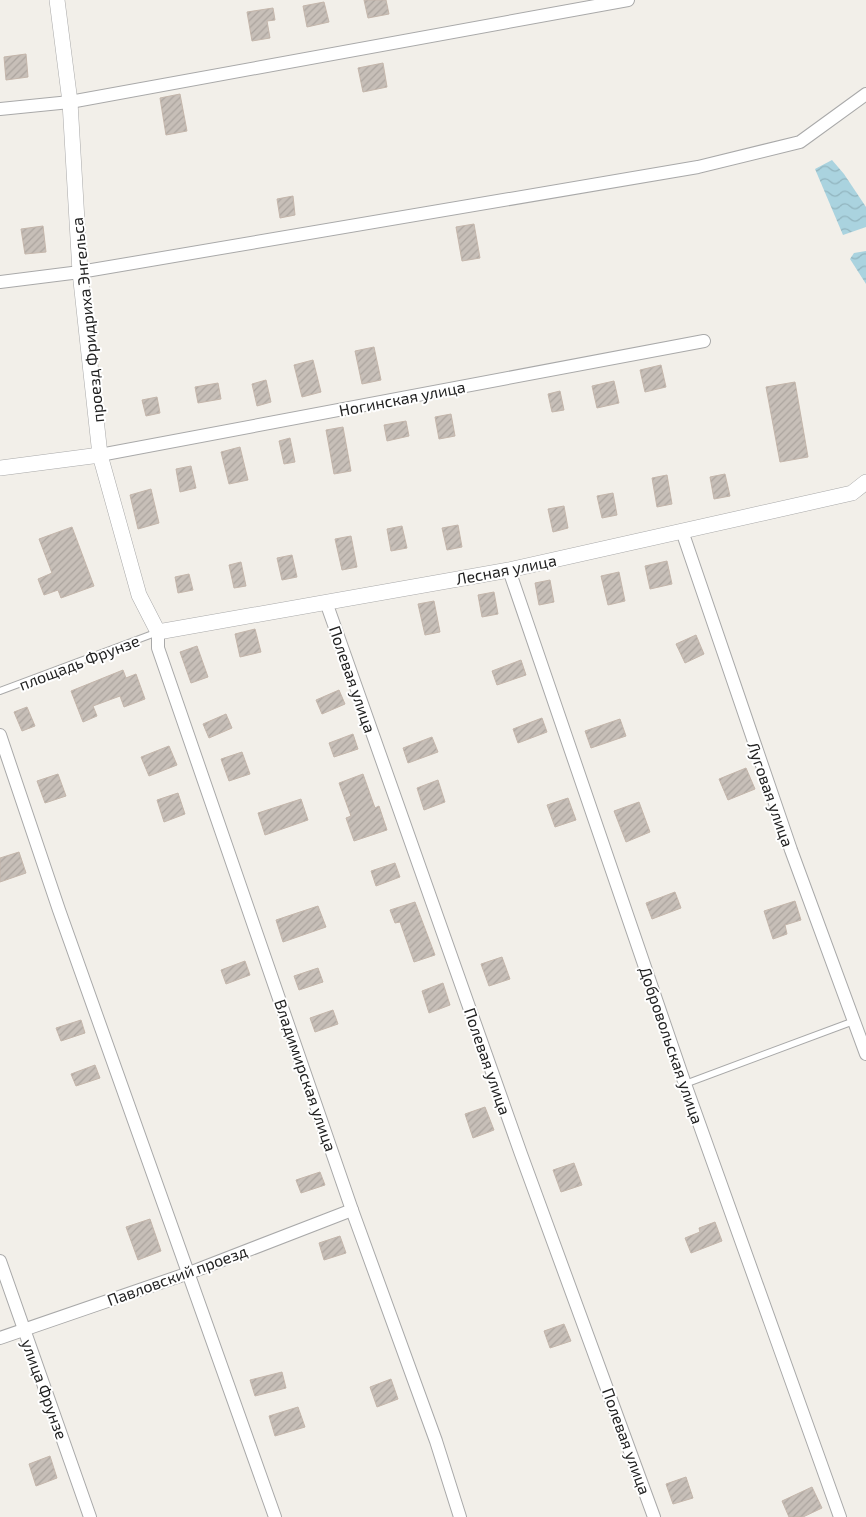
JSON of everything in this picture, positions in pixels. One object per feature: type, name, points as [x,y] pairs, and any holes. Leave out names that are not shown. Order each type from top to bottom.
[{"type":"street","name":"проезд Фридриха Энгельса","points":[[57,0],[70,102],[80,272],[100,455],[139,595],[158,632]]},
{"type":"street","points":[[0,109],[70,102],[628,0]]},
{"type":"street","points":[[0,282],[80,272],[698,167],[800,142],[866,94]]},
{"type":"street","name":"Ногинская улица","points":[[100,455],[704,341]]},
{"type":"street","points":[[0,468],[100,455]]},
{"type":"street","name":"Лесная улица","points":[[158,632],[509,570],[852,493],[866,482]]},
{"type":"street","name":"Луговая улица","points":[[682,531],[791,850],[866,1054]]},
{"type":"street","name":"Добровольская улица","points":[[509,570],[685,1084],[840,1517]]},
{"type":"street","name":"Полевая улица","points":[[326,602],[520,1154],[654,1517]]},
{"type":"street","name":"Владимирская улица","points":[[158,632],[158,648],[352,1210],[436,1442],[460,1517]]},
{"type":"street","points":[[0,734],[59,910],[275,1517]]},
{"type":"street","name":"Павловский проезд","points":[[0,1338],[189,1273],[352,1210]]},
{"type":"street","name":"улица Фрунзе","points":[[0,1261],[90,1517]]},
{"type":"lane","name":"площадь Фрунзе","points":[[0,691],[158,632]]},
{"type":"lane","points":[[685,1084],[854,1021]]},
{"type":"water","points":[[832,160],[844,174],[866,207],[866,227],[843,235],[815,169]]},
{"type":"water","points":[[866,251],[866,284],[850,259],[854,253]]},
{"type":"building","points":[[364,0],[386,0],[389,14],[368,18]]},
{"type":"building","points":[[324,2],[329,22],[307,27],[303,6]]},
{"type":"building","points":[[273,8],[275,20],[267,21],[270,38],[252,41],[247,12]]},
{"type":"building","points":[[26,54],[28,77],[6,80],[4,57]]},
{"type":"building","points":[[383,63],[387,87],[363,92],[358,68]]},
{"type":"building","points":[[180,94],[187,131],[166,135],[160,98]]},
{"type":"building","points":[[293,196],[295,215],[280,218],[277,199]]},
{"type":"building","points":[[474,224],[480,258],[462,261],[456,227]]},
{"type":"building","points":[[43,226],[46,252],[25,254],[21,229]]},
{"type":"building","points":[[374,347],[381,380],[362,384],[355,351]]},
{"type":"building","points":[[313,360],[321,392],[302,397],[294,365]]},
{"type":"building","points":[[661,365],[666,387],[645,392],[640,370]]},
{"type":"building","points":[[266,380],[271,402],[257,406],[252,384]]},
{"type":"building","points":[[614,381],[619,403],[597,408],[592,386]]},
{"type":"building","points":[[795,382],[808,457],[780,462],[766,387]]},
{"type":"building","points":[[218,383],[221,399],[198,403],[195,387]]},
{"type":"building","points":[[560,391],[564,410],[552,412],[548,394]]},
{"type":"building","points":[[157,397],[160,413],[146,416],[142,400]]},
{"type":"building","points":[[451,414],[455,436],[439,439],[435,417]]},
{"type":"building","points":[[406,421],[409,436],[387,441],[384,425]]},
{"type":"building","points":[[343,427],[351,471],[334,474],[326,430]]},
{"type":"building","points":[[290,438],[295,462],[284,464],[279,441]]},
{"type":"building","points":[[240,447],[248,480],[229,484],[221,452]]},
{"type":"building","points":[[191,466],[196,488],[180,492],[176,469]]},
{"type":"building","points":[[725,474],[730,496],[714,499],[710,477]]},
{"type":"building","points":[[667,475],[672,504],[657,507],[652,478]]},
{"type":"building","points":[[151,489],[159,523],[138,529],[130,495]]},
{"type":"building","points":[[613,493],[617,515],[602,518],[597,496]]},
{"type":"building","points":[[564,506],[568,528],[553,532],[548,509]]},
{"type":"building","points":[[458,525],[462,547],[447,550],[442,528]]},
{"type":"building","points":[[402,526],[407,548],[391,551],[387,529]]},
{"type":"building","points":[[72,527],[94,586],[61,598],[58,590],[44,595],[38,579],[52,573],[39,539]]},
{"type":"building","points":[[351,536],[357,567],[342,570],[335,539]]},
{"type":"building","points":[[292,555],[297,577],[282,580],[277,558]]},
{"type":"building","points":[[667,561],[672,584],[650,589],[645,566]]},
{"type":"building","points":[[241,562],[246,586],[234,588],[229,565]]},
{"type":"building","points":[[619,572],[625,601],[608,605],[601,576]]},
{"type":"building","points":[[189,574],[193,590],[178,593],[175,577]]},
{"type":"building","points":[[550,580],[554,602],[539,605],[535,583]]},
{"type":"building","points":[[494,592],[498,614],[482,617],[478,595]]},
{"type":"building","points":[[434,601],[440,632],[425,635],[418,604]]},
{"type":"building","points":[[255,629],[261,652],[240,657],[235,634]]},
{"type":"building","points":[[696,635],[704,654],[685,663],[676,644]]},
{"type":"building","points":[[197,646],[208,677],[191,683],[180,652]]},
{"type":"building","points":[[521,660],[526,675],[497,685],[492,671]]},
{"type":"building","points":[[123,670],[126,678],[136,674],[145,699],[124,707],[120,696],[93,706],[97,716],[83,722],[71,691]]},
{"type":"building","points":[[339,690],[345,704],[322,714],[316,700]]},
{"type":"building","points":[[27,707],[35,726],[22,731],[14,712]]},
{"type":"building","points":[[226,714],[232,728],[209,738],[203,724]]},
{"type":"building","points":[[542,718],[547,732],[518,743],[513,729]]},
{"type":"building","points":[[620,719],[626,736],[591,748],[585,731]]},
{"type":"building","points":[[353,734],[358,749],[334,757],[329,743]]},
{"type":"building","points":[[432,737],[438,752],[408,763],[403,748]]},
{"type":"building","points":[[169,746],[177,765],[149,776],[141,757]]},
{"type":"building","points":[[242,752],[250,774],[229,781],[221,759]]},
{"type":"building","points":[[746,768],[755,789],[728,800],[719,779]]},
{"type":"building","points":[[58,774],[66,796],[45,803],[37,781]]},
{"type":"building","points":[[363,774],[375,808],[379,806],[387,830],[354,841],[346,818],[351,816],[339,783]]},
{"type":"building","points":[[438,780],[445,802],[424,810],[417,788]]},
{"type":"building","points":[[178,793],[185,814],[164,822],[157,800]]},
{"type":"building","points":[[568,798],[576,820],[555,827],[547,805]]},
{"type":"building","points":[[301,799],[308,820],[265,835],[258,813]]},
{"type":"building","points":[[639,802],[650,832],[626,842],[614,811]]},
{"type":"building","points":[[19,852],[26,873],[0,882],[0,858]]},
{"type":"building","points":[[395,863],[400,877],[376,886],[371,871]]},
{"type":"building","points":[[675,892],[681,908],[652,919],[646,903]]},
{"type":"building","points":[[795,901],[801,920],[785,925],[787,934],[773,939],[764,911]]},
{"type":"building","points":[[415,902],[435,955],[414,962],[400,922],[395,923],[390,910]]},
{"type":"building","points":[[318,906],[326,927],[283,942],[276,920]]},
{"type":"building","points":[[502,957],[510,979],[489,986],[481,964]]},
{"type":"building","points":[[245,961],[250,975],[226,984],[221,970]]},
{"type":"building","points":[[318,968],[323,982],[299,990],[294,976]]},
{"type":"building","points":[[443,983],[450,1005],[429,1013],[422,991]]},
{"type":"building","points":[[333,1010],[338,1024],[315,1032],[310,1018]]},
{"type":"building","points":[[81,1020],[85,1033],[61,1041],[56,1028]]},
{"type":"building","points":[[95,1065],[100,1078],[76,1086],[71,1074]]},
{"type":"building","points":[[485,1107],[494,1130],[473,1138],[465,1114]]},
{"type":"building","points":[[574,1163],[582,1185],[561,1192],[553,1170]]},
{"type":"building","points":[[320,1172],[325,1185],[301,1193],[296,1180]]},
{"type":"building","points":[[150,1219],[161,1251],[138,1260],[126,1227]]},
{"type":"building","points":[[715,1222],[722,1241],[691,1253],[685,1238],[700,1232],[699,1228]]},
{"type":"building","points":[[340,1236],[346,1253],[324,1260],[319,1243]]},
{"type":"building","points":[[564,1324],[571,1341],[550,1348],[544,1331]]},
{"type":"building","points":[[282,1372],[286,1388],[255,1396],[250,1380]]},
{"type":"building","points":[[391,1379],[398,1399],[377,1407],[370,1387]]},
{"type":"building","points":[[298,1407],[305,1427],[275,1436],[269,1416]]},
{"type":"building","points":[[50,1456],[57,1478],[36,1486],[29,1464]]},
{"type":"building","points":[[686,1477],[693,1498],[673,1504],[666,1484]]},
{"type":"building","points":[[812,1487],[822,1508],[803,1517],[789,1517],[782,1501]]}]
